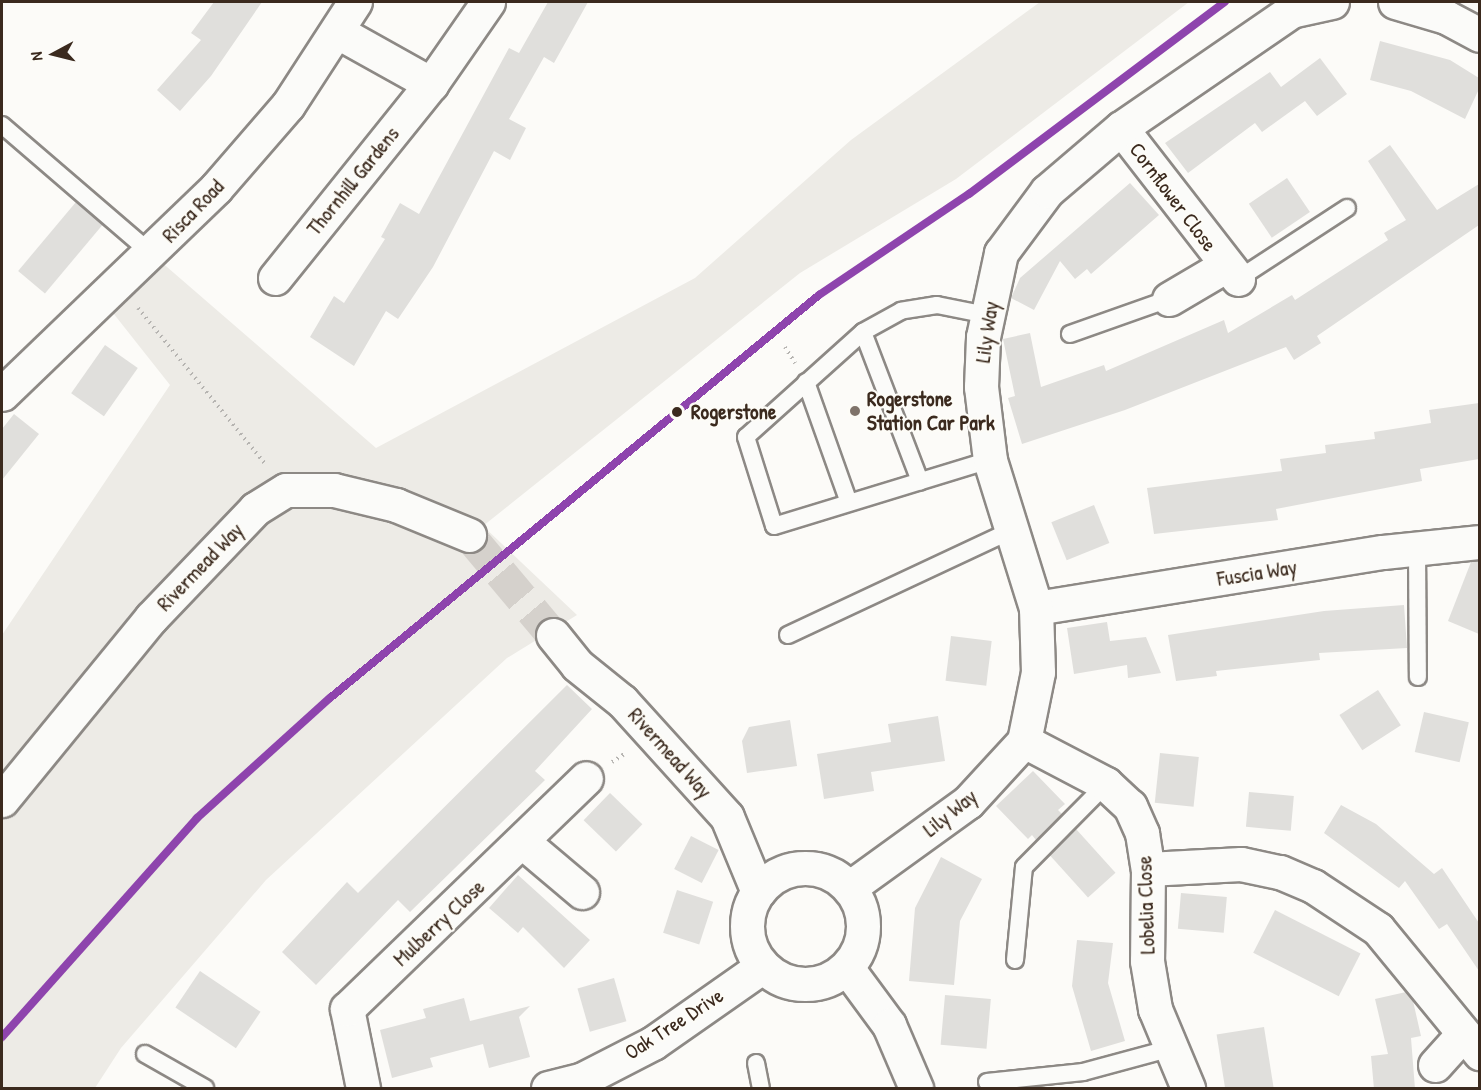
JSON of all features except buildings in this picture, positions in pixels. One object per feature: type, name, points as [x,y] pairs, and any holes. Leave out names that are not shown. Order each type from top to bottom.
[{"type":"street","name":"Risca Road","points":[[2,394],[152,254],[288,105],[338,32],[355,2]]},
{"type":"street","name":"Thornhill Gardens","points":[[275,278],[431,84],[488,2]]},
{"type":"street","name":"Lily Way","points":[[849,888],[968,802],[1024,741],[1038,672],[1036,608],[990,460],[981,387],[987,315],[1001,253],[1047,191],[1121,128],[1291,11],[1332,2]]},
{"type":"street","points":[[1395,2],[1446,16],[1479,34]]},
{"type":"street","points":[[338,32],[431,84]]},
{"type":"street","name":"Cornflower Close","points":[[1121,128],[1232,272],[1169,299]]},
{"type":"street","points":[[286,489],[334,490],[396,505],[469,535]]},
{"type":"street","name":"Rivermead Way","points":[[2,800],[152,618],[255,509],[286,489]]},
{"type":"street","name":"Fuscia Way","points":[[1036,608],[1417,548],[1479,542]]},
{"type":"street","name":"Rivermead Way","points":[[552,636],[577,665],[622,701],[727,817],[758,892]]},
{"type":"street","name":"Lobelia Close","points":[[1024,741],[1106,784],[1130,806],[1142,834],[1148,869],[1147,962],[1155,1009],[1188,1089]]},
{"type":"street","name":"Mulberry Close","points":[[363,1089],[347,1009],[524,843],[586,778]]},
{"type":"street","points":[[524,843],[582,892]]},
{"type":"street","points":[[1148,869],[1240,864],[1280,872],[1313,886],[1378,928],[1471,1044],[1434,1065]]},
{"type":"street","points":[[791,870],[819,870],[849,888],[864,924],[856,955],[847,968],[814,984],[786,981],[763,966],[749,941],[747,923],[758,892],[791,870]]},
{"type":"street","name":"Oak Tree Drive","points":[[548,1089],[583,1079],[654,1043],[763,966]]},
{"type":"street","points":[[847,968],[889,1025],[916,1089]]},
{"type":"lane","points":[[2,125],[152,254]]},
{"type":"lane","points":[[1232,272],[1347,208]]},
{"type":"lane","points":[[1070,334],[1169,299]]},
{"type":"lane","points":[[987,315],[937,306],[902,310],[863,332],[746,437],[774,525],[990,460]]},
{"type":"lane","points":[[863,332],[920,481]]},
{"type":"lane","points":[[806,382],[849,503]]},
{"type":"lane","points":[[788,635],[1012,530]]},
{"type":"lane","points":[[1417,548],[1418,678]]},
{"type":"lane","points":[[1015,960],[1024,867],[1106,784]]},
{"type":"lane","points":[[987,1082],[1083,1072],[1172,1048]]},
{"type":"lane","points":[[145,1054],[205,1089]]},
{"type":"lane","points":[[756,1064],[761,1089]]},
{"type":"path","points":[[118,284],[286,489]]},
{"type":"path","points":[[586,778],[654,736]]},
{"type":"shaded area","points":[[1040,2],[1189,2],[956,179],[800,273],[483,526],[577,615],[507,658],[266,880],[121,1048],[95,1088],[2,1088],[2,635],[170,385],[102,299],[152,254],[376,448],[695,278],[851,140]]},
{"type":"tunnel","points":[[469,535],[553,635]]},
{"type":"transit line","points":[[2,1037],[197,818],[330,698],[819,295],[969,194],[1225,2]]},
{"type":"place","name":"Rogerstone Station Car Park","points":[[855,411]]},
{"type":"place","name":"Rogerstone","points":[[677,412]]}]
